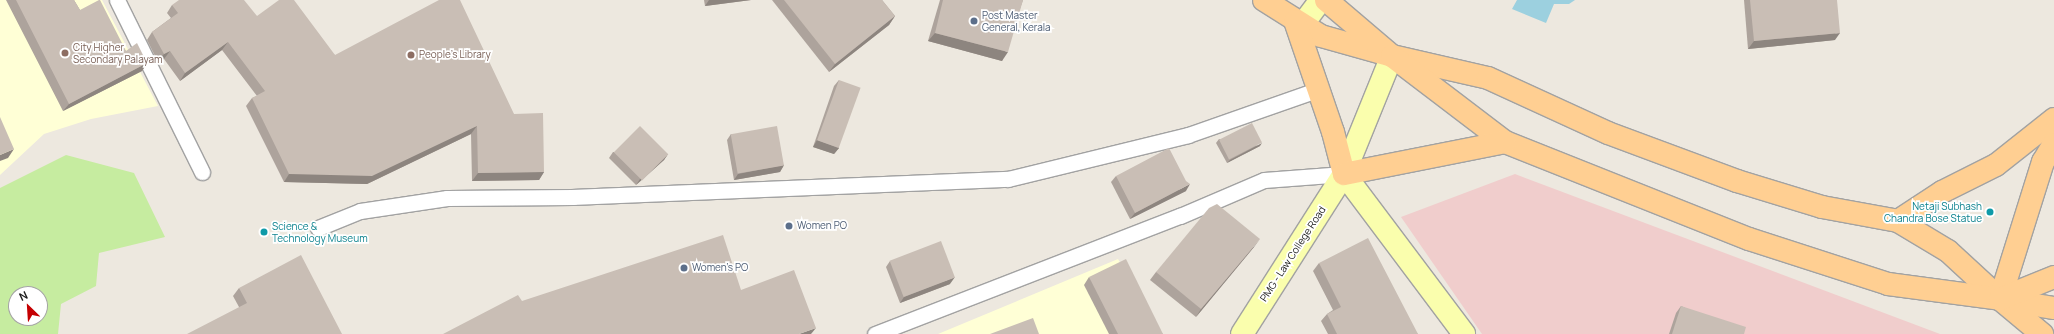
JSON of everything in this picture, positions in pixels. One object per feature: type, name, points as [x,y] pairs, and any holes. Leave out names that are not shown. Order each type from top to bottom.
[{"type":"main road","points":[[1264,0],[1321,36],[1392,56],[1488,78],[1608,133],[1737,181],[1822,207],[1898,221],[1948,251],[2042,334]]},
{"type":"main road","points":[[1299,23],[1321,0]]},
{"type":"main road","points":[[1326,0],[1392,56],[1505,142],[1749,239],[1888,284],[2000,298],[2054,308]]},
{"type":"main road","points":[[1299,23],[1333,132],[1344,174],[1464,334]]},
{"type":"main road","name":"PMG - Law College Road","points":[[1242,334],[1344,174],[1392,56]]},
{"type":"main road","points":[[1898,221],[1942,192],[1996,165],[2054,119]]},
{"type":"main road","points":[[1344,174],[1505,142]]},
{"type":"main road","points":[[2000,298],[2043,162],[2054,144]]},
{"type":"main road","points":[[2000,298],[2054,277]]},
{"type":"lane","points":[[117,0],[202,172]]},
{"type":"lane","points":[[318,228],[360,211],[447,198],[588,196],[1008,179],[1188,135],[1319,89]]},
{"type":"lane","points":[[875,334],[1180,216],[1264,180],[1344,174]]},
{"type":"shaded area","name":"City Higher Secondary Palayam","points":[[0,0],[102,0],[158,106],[91,119],[44,134],[0,175]]},
{"type":"shaded area","points":[[1515,174],[1940,334],[1482,334],[1401,217]]},
{"type":"shaded area","points":[[1118,259],[1162,334],[938,334]]},
{"type":"green space","points":[[66,155],[134,173],[165,237],[99,253],[96,286],[61,304],[58,334],[0,334],[0,188]]},
{"type":"water","points":[[1517,0],[1575,0],[1569,4],[1554,4],[1546,23],[1512,9]]},
{"type":"building","points":[[16,0],[74,0],[80,10],[100,0],[126,51],[137,43],[147,63],[69,104]]},
{"type":"building","points":[[179,0],[244,0],[257,16],[279,0],[294,0],[335,55],[439,0],[460,0],[514,114],[543,113],[544,172],[478,173],[477,126],[372,176],[289,174],[252,98],[265,91],[228,42],[185,73],[170,51],[164,54],[152,32],[178,13],[172,5]]},
{"type":"building","points":[[784,0],[882,0],[895,16],[835,64]]},
{"type":"building","name":"Post Master General, Kerala","points":[[943,0],[1023,0],[1008,52],[935,33]]},
{"type":"building","points":[[1750,0],[1837,0],[1840,33],[1754,41]]},
{"type":"building","points":[[839,80],[861,88],[839,148],[817,140]]},
{"type":"building","points":[[0,117],[14,149],[0,155]]},
{"type":"building","points":[[1252,123],[1262,143],[1229,159],[1219,140]]},
{"type":"building","points":[[640,126],[668,154],[642,180],[614,152]]},
{"type":"building","points":[[777,126],[784,165],[738,174],[731,134]]},
{"type":"building","points":[[1169,148],[1186,181],[1190,184],[1135,213],[1116,176]]},
{"type":"building","points":[[1217,204],[1260,239],[1201,309],[1156,272],[1209,208]]},
{"type":"building","points":[[723,235],[741,290],[794,270],[816,328],[799,334],[443,334],[518,295],[522,301]]},
{"type":"building","points":[[1368,238],[1418,334],[1337,334],[1327,314],[1341,307],[1319,263]]},
{"type":"building","points":[[941,241],[955,277],[904,297],[890,261]]},
{"type":"building","points":[[301,255],[342,334],[187,334],[247,303],[239,288]]},
{"type":"building","points":[[1126,259],[1163,334],[1118,334],[1089,277]]},
{"type":"building","points":[[1681,306],[1746,327],[1744,334],[1672,334]]},
{"type":"building","points":[[1033,318],[1039,334],[990,334]]},
{"type":"place","name":"Post Master General, Kerala","points":[[974,21]]},
{"type":"place","name":"City Higher Secondary Palayam","points":[[65,53]]},
{"type":"place","name":"People's Library","points":[[411,55]]},
{"type":"place","name":"Netaji Subhash Chandra Bose Statue","points":[[1990,212]]},
{"type":"place","name":"Women PO","points":[[789,226]]},
{"type":"place","name":"Science & Technology Museum","points":[[264,232]]},
{"type":"place","name":"Women's PO","points":[[684,268]]}]
